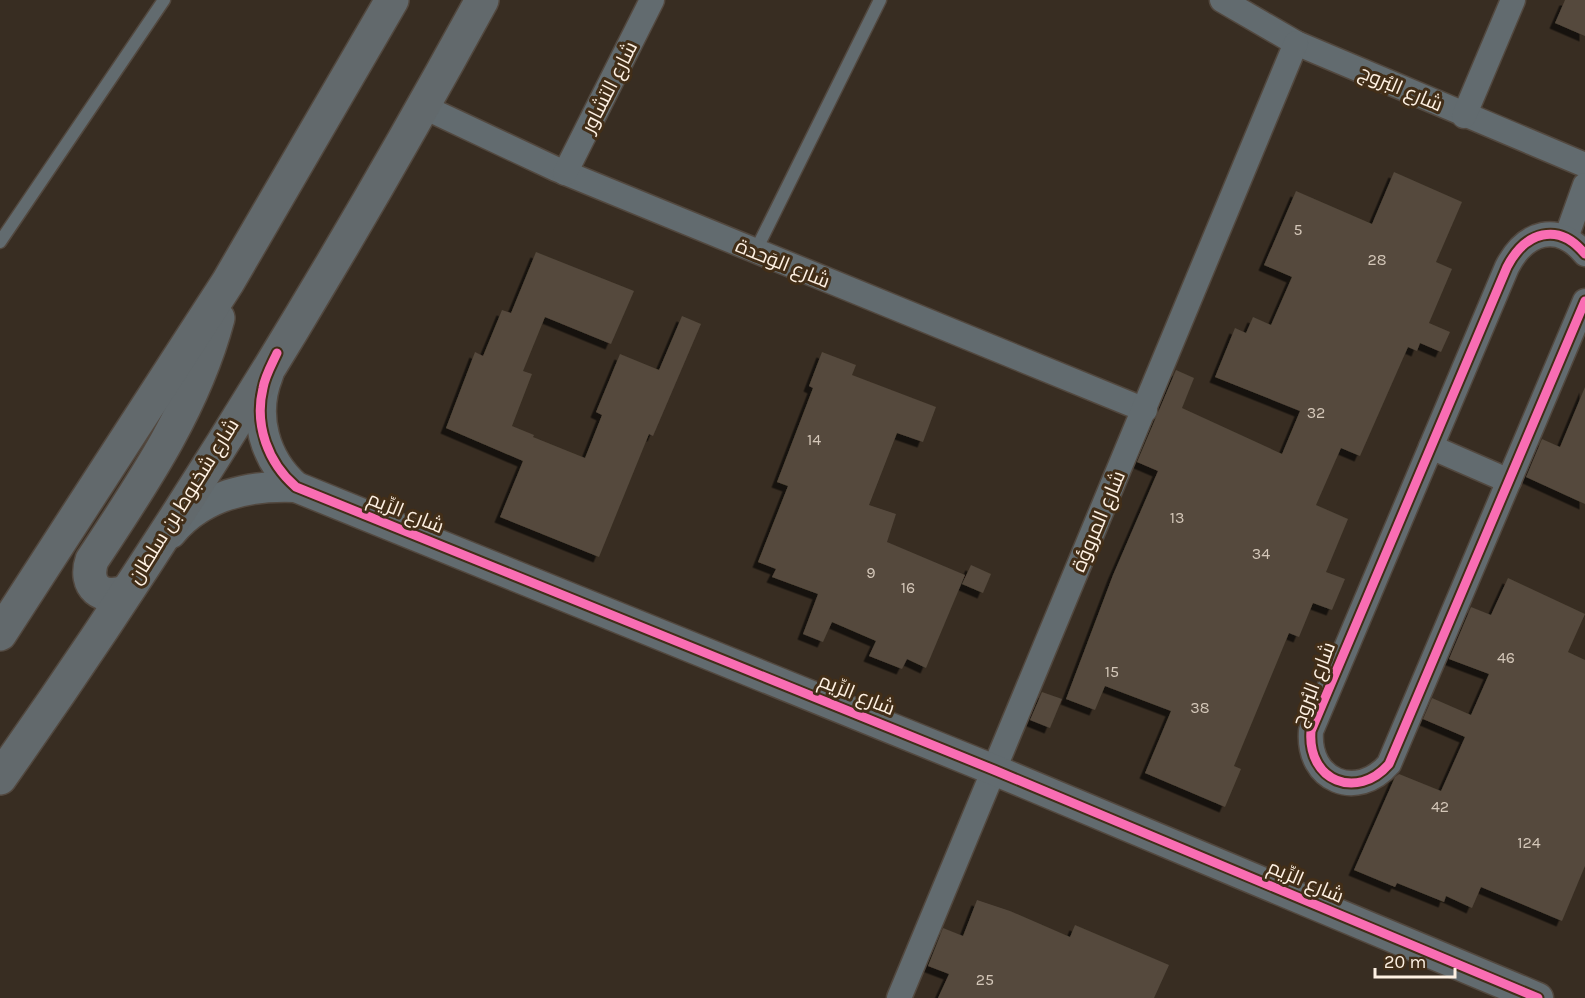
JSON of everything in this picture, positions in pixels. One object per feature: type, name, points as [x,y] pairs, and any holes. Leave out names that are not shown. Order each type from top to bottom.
[{"type":"main road","points":[[0,634],[228,282],[392,0]]},
{"type":"main road","name":"شارع شخبوط بن سلطان","points":[[0,778],[145,564],[277,353],[424,107],[482,0]]},
{"type":"main road","points":[[127,591],[116,596],[106,596],[96,590],[89,581],[88,570],[92,560],[170,440],[189,402],[204,362],[228,282]]},
{"type":"street","name":"شارع التشاور","points":[[565,173],[652,0]]},
{"type":"street","name":"شارع البُروج","points":[[1222,0],[1296,43],[1464,116],[1585,165]]},
{"type":"street","points":[[1464,116],[1513,0]]},
{"type":"street","name":"شارع المروؤة","points":[[899,998],[1296,43]]},
{"type":"street","name":"شارع الوَحدة","points":[[424,107],[565,173],[1145,410]]},
{"type":"street","points":[[1585,185],[1566,238],[1585,254]]},
{"type":"street","name":"شارع البُروج","points":[[1566,238],[1554,234],[1530,239],[1513,256],[1431,447],[1311,731],[1312,755],[1326,774],[1336,780],[1348,783],[1371,779],[1389,764],[1585,301]]},
{"type":"street","name":"شارع الرِّيم","points":[[277,353],[263,388],[260,410],[262,428],[266,446],[275,464],[296,487]]},
{"type":"street","points":[[1431,447],[1509,481]]},
{"type":"street","name":"شارع الرِّيم","points":[[145,564],[179,523],[222,497],[239,490],[296,487],[994,770],[1538,998]]},
{"type":"lane","points":[[0,242],[164,0]]},
{"type":"lane","points":[[755,252],[880,0]]},
{"type":"building","points":[[1565,0],[1585,0],[1585,36],[1555,23]]},
{"type":"building","points":[[1394,172],[1462,202],[1436,262],[1452,269],[1429,323],[1450,332],[1441,352],[1420,343],[1417,351],[1408,347],[1360,456],[1341,448],[1316,505],[1348,519],[1326,572],[1345,579],[1332,610],[1313,603],[1299,637],[1289,633],[1234,766],[1241,769],[1225,807],[1145,773],[1171,711],[1105,686],[1095,710],[1066,699],[1113,575],[1158,471],[1137,462],[1176,370],[1194,378],[1182,408],[1282,454],[1300,411],[1215,377],[1235,328],[1246,333],[1253,317],[1271,325],[1292,277],[1264,265],[1296,191],[1372,224]]},
{"type":"building","points":[[536,252],[634,291],[611,344],[545,317],[523,371],[532,374],[512,426],[534,435],[533,437],[585,458],[602,415],[596,412],[620,354],[659,370],[682,316],[701,324],[653,436],[649,434],[599,557],[500,517],[523,461],[446,428],[475,352],[483,356],[502,310],[511,313]]},
{"type":"building","points":[[822,352],[856,365],[852,375],[936,407],[923,442],[897,433],[869,505],[896,514],[887,542],[965,575],[926,668],[907,659],[902,669],[869,656],[876,641],[832,622],[823,642],[803,634],[818,594],[772,577],[776,569],[758,562],[788,486],[777,482],[813,388],[809,386]]},
{"type":"building","points":[[1585,387],[1585,504],[1526,477],[1542,439],[1560,447]]},
{"type":"building","points":[[971,565],[991,574],[983,593],[962,584]]},
{"type":"building","points":[[1508,578],[1585,614],[1568,652],[1585,660],[1585,866],[1562,921],[1481,887],[1472,908],[1446,896],[1444,902],[1397,883],[1395,887],[1354,870],[1395,777],[1399,774],[1441,791],[1465,737],[1423,719],[1432,698],[1471,715],[1489,674],[1449,659],[1471,607],[1491,615]]},
{"type":"building","points":[[1042,692],[1062,699],[1050,728],[1030,720]]},
{"type":"building","points":[[977,900],[1010,911],[1070,937],[1075,925],[1169,965],[1154,998],[938,998],[949,974],[928,966],[943,928],[963,936]]},
{"type":"cycle path","points":[[1585,254],[1564,237],[1553,234],[1543,235],[1523,246],[1507,267],[1311,731],[1312,748],[1317,762],[1325,773],[1336,780],[1349,783],[1363,781],[1376,775],[1389,764],[1585,301]]},
{"type":"cycle path","points":[[277,353],[263,388],[260,416],[271,455],[278,467],[296,487],[994,770],[1538,998]]}]
